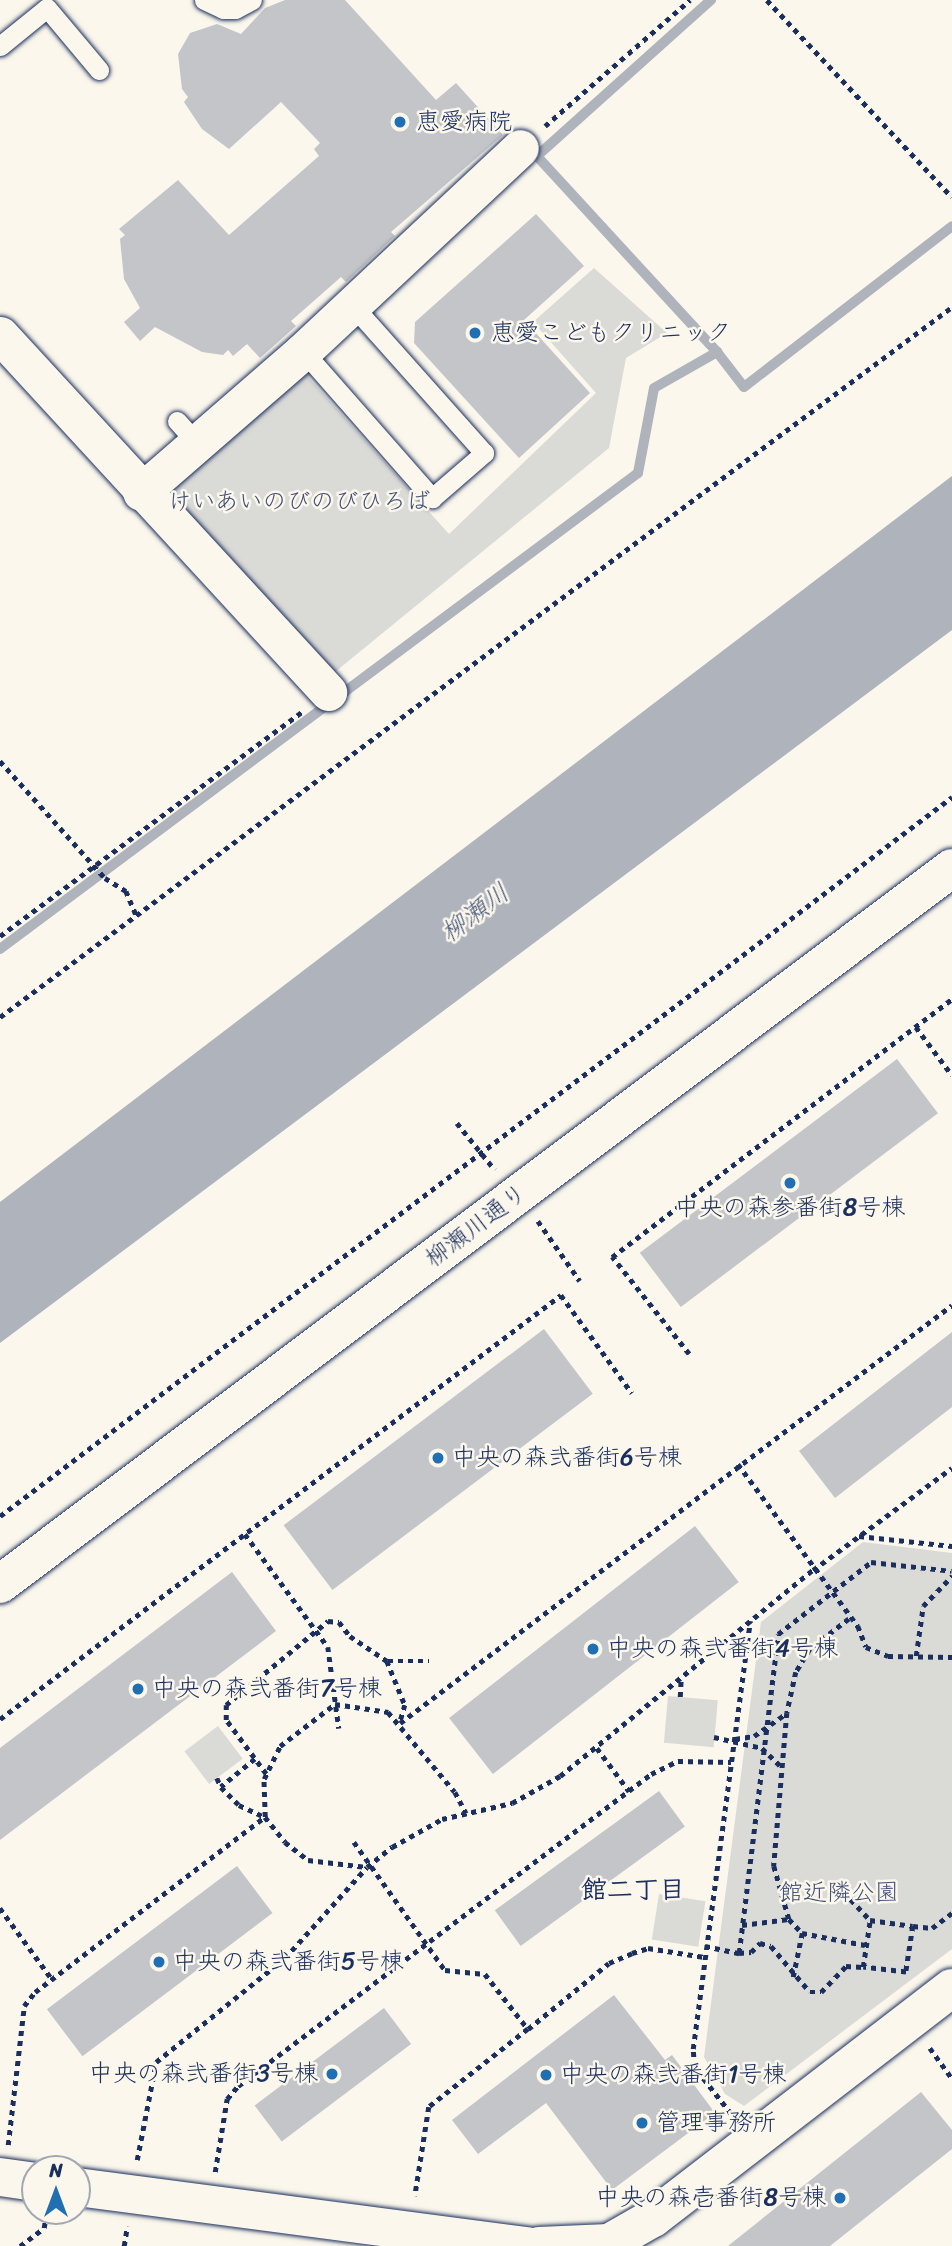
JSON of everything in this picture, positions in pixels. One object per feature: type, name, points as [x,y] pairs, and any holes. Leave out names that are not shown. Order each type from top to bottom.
[{"type":"street","points":[[141,492],[186,432],[303,351],[520,148]]},
{"type":"street","points":[[0,335],[141,492],[328,692]]},
{"type":"street","name":"柳瀬川通り","points":[[0,1584],[952,868]]},
{"type":"street","points":[[539,2246],[611,2245],[653,2218],[952,1988]]},
{"type":"street","points":[[3,2166],[21,2175]]},
{"type":"street","points":[[91,2189],[528,2246]]},
{"type":"lane","points":[[204,0],[235,9],[252,0]]},
{"type":"lane","points":[[0,46],[47,8],[102,68]]},
{"type":"lane","points":[[303,351],[432,498],[484,453],[352,305]]},
{"type":"path","points":[[520,148],[690,0]]},
{"type":"path","points":[[767,0],[952,197]]},
{"type":"path","points":[[0,1017],[952,307]]},
{"type":"path","points":[[0,936],[97,868],[328,692]]},
{"type":"path","points":[[0,761],[105,878],[126,891],[136,915]]},
{"type":"path","points":[[0,1517],[952,797]]},
{"type":"path","points":[[689,1354],[612,1257],[952,999]]},
{"type":"path","points":[[916,1027],[952,1075]]},
{"type":"path","points":[[457,1123],[501,1179]]},
{"type":"path","points":[[531,1212],[580,1281]]},
{"type":"path","points":[[0,1718],[561,1295],[632,1393]]},
{"type":"path","points":[[400,1723],[738,1464],[952,1305]]},
{"type":"path","points":[[738,1464],[849,1619],[866,1647],[888,1656],[952,1657]]},
{"type":"path","points":[[136,2171],[144,2107],[156,2062],[285,1958],[367,1867],[417,1830],[531,1795],[597,1748],[813,1570],[952,1468]]},
{"type":"path","points":[[245,1534],[328,1647],[339,1728]]},
{"type":"path","points":[[859,1536],[952,1546]]},
{"type":"path","points":[[739,1953],[764,1729],[778,1634],[871,1562],[952,1574]]},
{"type":"path","points":[[916,1656],[923,1606],[952,1574]]},
{"type":"path","points":[[849,1619],[810,1649],[796,1672],[787,1713],[774,1866],[789,1919],[802,1933],[865,1945]]},
{"type":"path","points":[[736,2121],[694,2067],[707,1911],[750,1620]]},
{"type":"path","points":[[266,1774],[226,1720],[226,1705],[328,1621],[340,1622],[350,1636],[387,1661],[405,1705],[400,1723]]},
{"type":"path","points":[[387,1661],[429,1661]]},
{"type":"path","points":[[680,1697],[681,1679]]},
{"type":"path","points":[[265,1817],[266,1774],[280,1746],[335,1704],[388,1712],[400,1723],[466,1813]]},
{"type":"path","points":[[734,1739],[754,1736],[787,1713]]},
{"type":"path","points":[[714,1737],[734,1739],[762,1748],[783,1768]]},
{"type":"path","points":[[239,1753],[247,1748]]},
{"type":"path","points":[[597,1748],[629,1791]]},
{"type":"path","points":[[221,1787],[255,1759]]},
{"type":"path","points":[[214,2180],[227,2099],[238,2086],[629,1791],[678,1761],[731,1762]]},
{"type":"path","points":[[217,1778],[221,1787],[239,1805],[265,1817],[285,1842],[308,1860],[367,1867]]},
{"type":"path","points":[[3,2166],[24,2006],[52,1979],[265,1817]]},
{"type":"path","points":[[354,1842],[367,1867],[445,1970],[485,1974],[528,2029]]},
{"type":"path","points":[[844,1892],[870,1920],[932,1928],[952,1913]]},
{"type":"path","points":[[0,1908],[52,1979]]},
{"type":"path","points":[[742,1925],[789,1919]]},
{"type":"path","points":[[863,1967],[870,1920]]},
{"type":"path","points":[[705,1946],[739,1953],[751,1952],[760,1943],[771,1946],[793,1977],[810,1992],[821,1992],[846,1966],[906,1972],[913,1926]]},
{"type":"path","points":[[793,1977],[802,1933]]},
{"type":"path","points":[[665,1950],[666,1942]]},
{"type":"path","points":[[414,2207],[429,2107],[610,1963],[648,1948],[704,1957]]},
{"type":"path","points":[[927,2044],[952,2078]]},
{"type":"path","points":[[20,2246],[45,2225]]},
{"type":"green space","name":"けいあいのびのびひろば","points":[[594,268],[667,333],[626,358],[609,448],[335,672],[162,489],[300,368],[449,534],[596,393],[533,322]]},
{"type":"green space","name":"館近隣公園","points":[[863,1542],[952,1553],[952,1949],[744,2106],[725,2094],[704,2057],[761,1622]]},
{"type":"green space","points":[[668,1696],[718,1700],[714,1747],[664,1743]]},
{"type":"green space","points":[[218,1726],[243,1759],[209,1784],[184,1751]]},
{"type":"green space","points":[[659,1894],[705,1901],[698,1947],[652,1939]]},
{"type":"water","name":"柳瀬川","points":[[952,476],[952,630],[0,1343],[0,1202]]},
{"type":"building","points":[[285,0],[345,0],[436,100],[456,83],[503,135],[391,232],[395,236],[346,282],[341,277],[291,321],[296,326],[260,358],[247,344],[233,356],[228,350],[223,355],[202,352],[155,327],[140,341],[124,322],[140,308],[124,279],[120,239],[125,235],[119,229],[178,180],[229,235],[319,156],[314,149],[320,143],[281,102],[229,149],[202,129],[184,102],[188,97],[182,89],[178,54],[190,33],[217,24],[241,34],[265,8]]},
{"type":"building","name":"恵愛こどもクリニック","points":[[536,214],[584,266],[524,320],[590,393],[519,458],[414,343],[415,322]]},
{"type":"building","name":"中央の森参番街8号棟","points":[[897,1059],[938,1113],[681,1307],[640,1253]]},
{"type":"building","name":"中央の森弐番街6号棟","points":[[544,1329],[593,1394],[332,1590],[284,1525]]},
{"type":"building","points":[[952,1332],[952,1407],[835,1498],[799,1451]]},
{"type":"building","name":"中央の森弐番街4号棟","points":[[695,1526],[739,1582],[493,1774],[449,1718]]},
{"type":"building","name":"中央の森弐番街7号棟","points":[[232,1572],[276,1631],[0,1840],[0,1748]]},
{"type":"building","points":[[659,1791],[685,1827],[521,1946],[495,1910]]},
{"type":"building","name":"中央の森弐番街5号棟","points":[[237,1866],[273,1913],[82,2056],[47,2009]]},
{"type":"building","points":[[614,1995],[665,2060],[672,2055],[715,2113],[612,2190],[546,2103],[478,2154],[452,2120]]},
{"type":"building","name":"中央の森弐番街3号棟","points":[[384,2008],[411,2044],[282,2141],[255,2105]]},
{"type":"building","name":"中央の森壱番街8号棟","points":[[921,2092],[952,2130],[952,2149],[830,2246],[728,2246]]},
{"type":"waterway","points":[[0,949],[638,473],[654,388],[717,352],[537,156],[711,0]]},
{"type":"waterway","points":[[717,352],[744,387],[952,226]]},
{"type":"place","name":"恵愛病院","points":[[400,122]]},
{"type":"place","name":"恵愛こどもクリニック","points":[[475,333]]},
{"type":"place","name":"中央の森参番街8号棟","points":[[790,1183]]},
{"type":"place","name":"中央の森弐番街6号棟","points":[[438,1458]]},
{"type":"place","name":"中央の森弐番街4号棟","points":[[593,1649]]},
{"type":"place","name":"中央の森弐番街7号棟","points":[[138,1689]]},
{"type":"place","name":"中央の森弐番街5号棟","points":[[159,1962]]},
{"type":"place","name":"中央の森弐番街3号棟","points":[[332,2074]]},
{"type":"place","name":"中央の森弐番街1号棟","points":[[546,2075]]},
{"type":"place","name":"管理事務所","points":[[642,2123]]},
{"type":"place","name":"中央の森壱番街8号棟","points":[[840,2198]]},
{"type":"district","name":"館二丁目","points":[[633,1890]]}]
